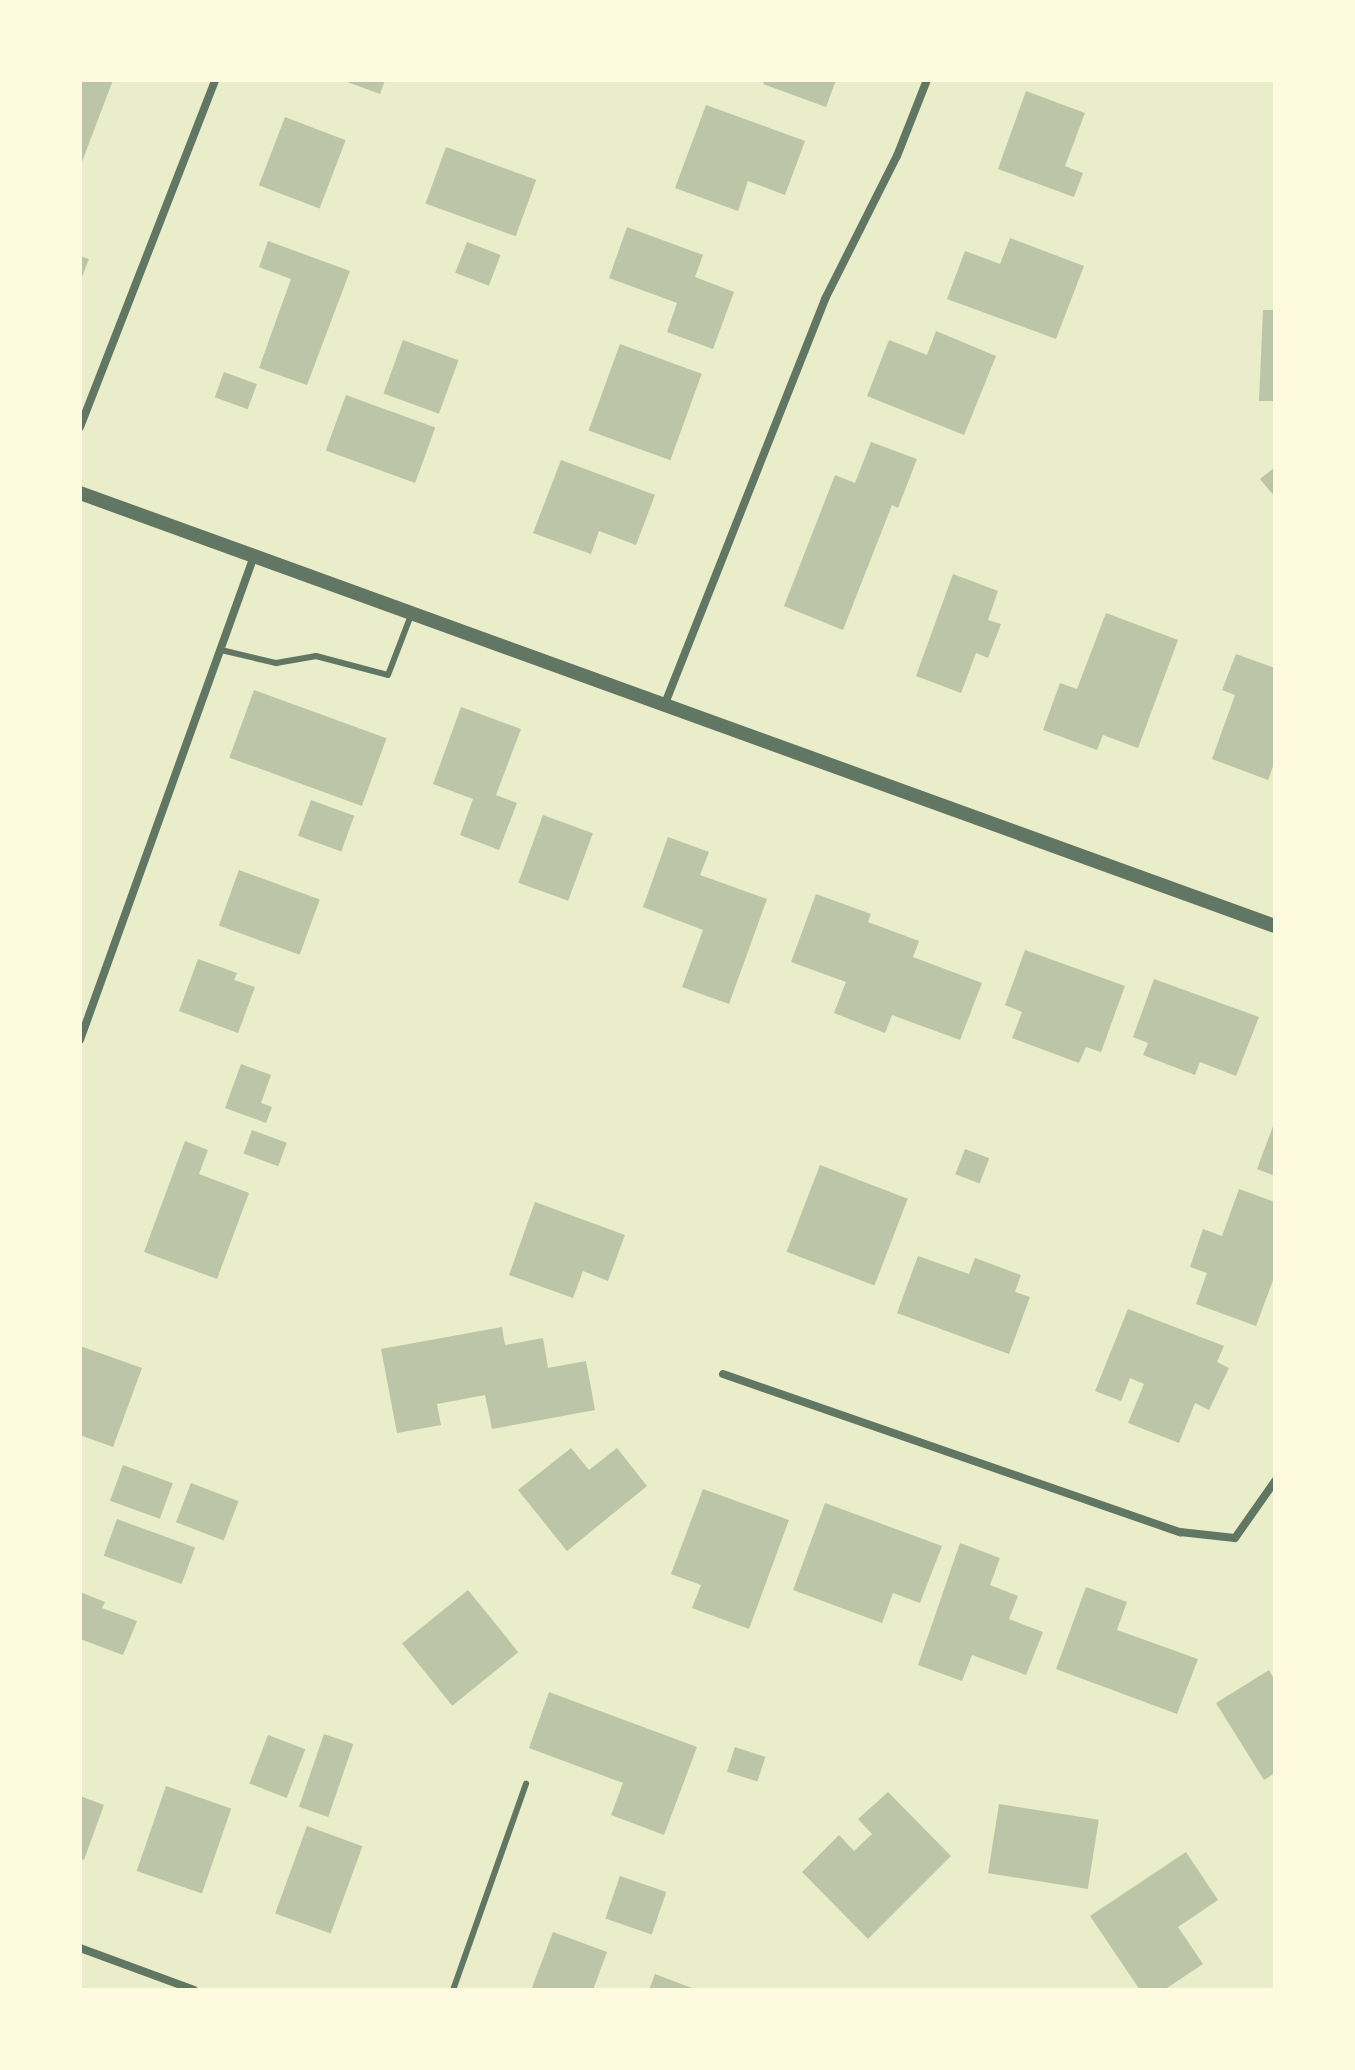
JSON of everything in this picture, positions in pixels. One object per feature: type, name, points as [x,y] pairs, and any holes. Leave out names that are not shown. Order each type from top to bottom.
[{"type":"street","points":[[80,427],[215,80]]},
{"type":"street","points":[[663,706],[825,299],[897,156],[927,80]]},
{"type":"street","points":[[80,493],[1275,926]]},
{"type":"street","points":[[80,1040],[83,1020],[254,556]]},
{"type":"street","points":[[723,1374],[1180,1532],[1235,1538],[1275,1481]]},
{"type":"street","points":[[80,1948],[194,1990]]},
{"type":"lane","points":[[221,650],[276,663],[316,656],[388,675],[411,614]]},
{"type":"lane","points":[[453,1990],[526,1784]]},
{"type":"building","points":[[80,80],[113,80],[80,167]]},
{"type":"building","points":[[342,80],[385,80],[380,94]]},
{"type":"building","points":[[765,80],[836,80],[826,107],[763,84]]},
{"type":"building","points":[[1026,91],[1085,113],[1065,166],[1083,173],[1074,197],[998,169]]},
{"type":"building","points":[[706,105],[805,141],[785,195],[748,181],[738,211],[675,188]]},
{"type":"building","points":[[285,117],[346,140],[320,208],[259,185]]},
{"type":"building","points":[[446,147],[536,180],[516,236],[425,203]]},
{"type":"building","points":[[627,227],[703,255],[695,277],[734,292],[713,349],[667,332],[677,303],[609,278]]},
{"type":"building","points":[[1010,238],[1084,266],[1056,339],[947,299],[965,251],[1000,264]]},
{"type":"building","points":[[268,241],[350,271],[307,385],[259,368],[291,279],[259,267]]},
{"type":"building","points":[[467,242],[501,255],[489,286],[455,273]]},
{"type":"building","points":[[80,256],[89,259],[80,282]]},
{"type":"building","points":[[1263,310],[1275,310],[1275,401],[1259,401]]},
{"type":"building","points":[[936,331],[996,356],[964,435],[867,396],[889,340],[927,355]]},
{"type":"building","points":[[403,340],[458,360],[439,414],[384,394]]},
{"type":"building","points":[[620,344],[702,374],[670,460],[589,430]]},
{"type":"building","points":[[224,372],[257,384],[248,409],[215,397]]},
{"type":"building","points":[[346,395],[435,427],[415,483],[326,450]]},
{"type":"building","points":[[871,442],[917,459],[898,508],[892,505],[843,630],[784,606],[835,475],[855,483]]},
{"type":"building","points":[[561,460],[655,495],[636,545],[599,531],[591,554],[533,533]]},
{"type":"building","points":[[1275,467],[1275,497],[1260,479]]},
{"type":"building","points":[[953,574],[998,591],[988,620],[1001,624],[988,658],[976,653],[961,693],[916,676]]},
{"type":"building","points":[[1106,613],[1178,640],[1138,748],[1103,735],[1097,750],[1043,730],[1060,683],[1077,689]]},
{"type":"building","points":[[1236,654],[1275,668],[1275,761],[1268,780],[1212,759],[1235,695],[1222,690]]},
{"type":"building","points":[[254,690],[386,738],[362,806],[229,758]]},
{"type":"building","points":[[461,707],[521,729],[496,795],[517,803],[499,850],[460,835],[473,799],[433,784]]},
{"type":"building","points":[[311,800],[354,816],[341,851],[298,836]]},
{"type":"building","points":[[543,815],[593,833],[568,901],[518,883]]},
{"type":"building","points":[[668,837],[709,852],[700,875],[767,899],[729,1004],[682,987],[703,930],[643,907]]},
{"type":"building","points":[[239,870],[320,899],[300,955],[219,925]]},
{"type":"building","points":[[816,894],[871,914],[868,922],[919,941],[913,957],[982,983],[960,1040],[892,1015],[885,1033],[834,1013],[846,982],[791,962]]},
{"type":"building","points":[[1025,950],[1125,986],[1101,1052],[1086,1047],[1079,1063],[1012,1038],[1022,1012],[1005,1005]]},
{"type":"building","points":[[198,959],[237,973],[234,980],[255,987],[238,1033],[179,1011]]},
{"type":"building","points":[[1154,979],[1259,1017],[1236,1076],[1200,1062],[1195,1075],[1143,1055],[1148,1043],[1133,1037]]},
{"type":"building","points":[[241,1064],[271,1075],[261,1103],[272,1107],[266,1123],[225,1108]]},
{"type":"building","points":[[1275,1121],[1275,1176],[1257,1169]]},
{"type":"building","points":[[252,1130],[287,1143],[278,1166],[243,1153]]},
{"type":"building","points":[[185,1141],[208,1150],[199,1174],[249,1193],[217,1279],[144,1252]]},
{"type":"building","points":[[965,1149],[989,1158],[980,1184],[955,1174]]},
{"type":"building","points":[[820,1165],[908,1199],[874,1286],[787,1252]]},
{"type":"building","points":[[1239,1189],[1275,1202],[1275,1275],[1256,1326],[1196,1304],[1207,1273],[1190,1267],[1203,1229],[1222,1236]]},
{"type":"building","points":[[535,1202],[625,1235],[608,1281],[583,1271],[573,1298],[509,1275]]},
{"type":"building","points":[[918,1256],[969,1274],[975,1258],[1021,1275],[1015,1292],[1030,1297],[1009,1354],[897,1313]]},
{"type":"building","points":[[1128,1309],[1224,1346],[1217,1362],[1229,1368],[1209,1410],[1195,1403],[1179,1443],[1128,1423],[1144,1384],[1130,1378],[1121,1401],[1095,1391]]},
{"type":"building","points":[[502,1327],[505,1345],[543,1338],[548,1368],[586,1361],[595,1410],[492,1429],[485,1395],[437,1404],[441,1425],[397,1433],[381,1349]]},
{"type":"building","points":[[80,1346],[142,1368],[113,1447],[80,1435]]},
{"type":"building","points":[[571,1448],[589,1470],[617,1448],[647,1486],[567,1551],[518,1490]]},
{"type":"building","points":[[123,1465],[173,1483],[160,1519],[110,1501]]},
{"type":"building","points":[[191,1483],[239,1501],[224,1540],[176,1522]]},
{"type":"building","points":[[703,1489],[789,1520],[749,1629],[692,1608],[701,1585],[671,1574]]},
{"type":"building","points":[[825,1503],[942,1546],[920,1603],[893,1593],[882,1623],[793,1590]]},
{"type":"building","points":[[117,1519],[195,1547],[182,1584],[104,1556]]},
{"type":"building","points":[[960,1543],[1000,1558],[990,1585],[1018,1596],[1009,1619],[1043,1632],[1026,1675],[972,1655],[962,1681],[918,1665]]},
{"type":"building","points":[[1086,1587],[1127,1602],[1117,1630],[1198,1659],[1177,1714],[1056,1669]]},
{"type":"building","points":[[468,1590],[518,1652],[452,1706],[402,1643]]},
{"type":"building","points":[[80,1592],[105,1602],[102,1608],[137,1621],[123,1655],[80,1639]]},
{"type":"building","points":[[1269,1670],[1275,1681],[1275,1773],[1264,1780],[1216,1703]]},
{"type":"building","points":[[549,1692],[697,1747],[664,1835],[611,1815],[623,1783],[529,1748]]},
{"type":"building","points":[[324,1734],[353,1744],[328,1817],[299,1807]]},
{"type":"building","points":[[268,1735],[305,1749],[287,1798],[249,1784]]},
{"type":"building","points":[[735,1747],[765,1757],[757,1782],[727,1772]]},
{"type":"building","points":[[166,1786],[231,1808],[202,1894],[137,1871]]},
{"type":"building","points":[[888,1792],[951,1856],[868,1939],[802,1872],[839,1835],[854,1851],[872,1834],[858,1819]]},
{"type":"building","points":[[80,1796],[104,1805],[84,1860],[80,1858]]},
{"type":"building","points":[[999,1804],[1099,1820],[1088,1889],[988,1873]]},
{"type":"building","points":[[307,1826],[362,1846],[331,1934],[275,1913]]},
{"type":"building","points":[[1186,1852],[1218,1900],[1178,1927],[1203,1964],[1164,1990],[1140,1990],[1090,1916]]},
{"type":"building","points":[[620,1876],[666,1892],[652,1935],[605,1919]]},
{"type":"building","points":[[553,1932],[607,1952],[593,1990],[531,1990]]},
{"type":"building","points":[[655,1974],[697,1990],[649,1990]]}]
